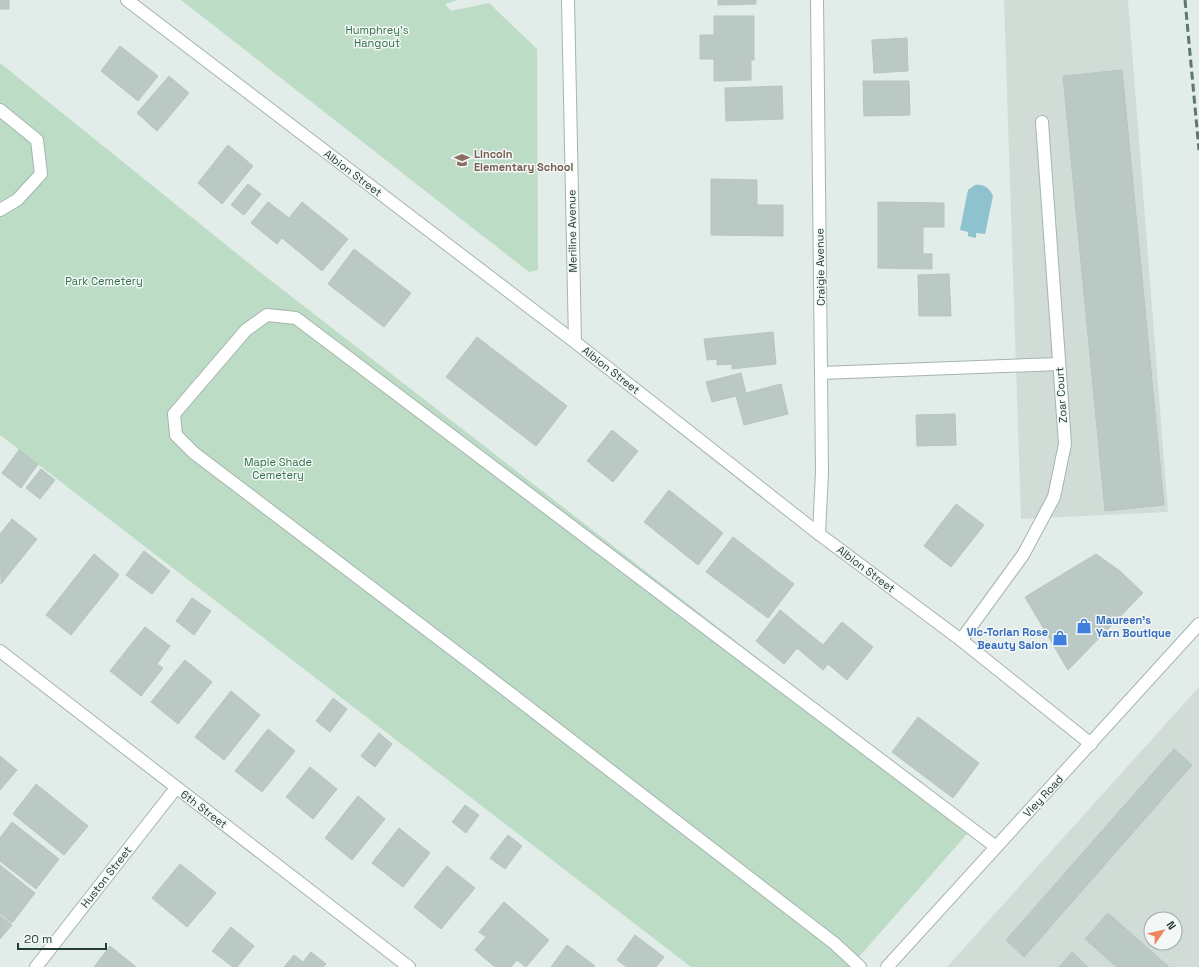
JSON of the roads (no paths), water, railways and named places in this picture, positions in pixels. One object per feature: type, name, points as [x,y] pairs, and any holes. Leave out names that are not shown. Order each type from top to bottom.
[{"type":"street","name":"Albion Street","points":[[127,0],[575,342],[819,534],[961,640],[1091,744]]},
{"type":"street","name":"Meriline Avenue","points":[[568,0],[575,342]]},
{"type":"street","name":"Craigie Avenue","points":[[817,0],[822,480],[819,534]]},
{"type":"street","points":[[0,110],[37,140],[41,174],[17,200],[0,210]]},
{"type":"street","name":"Zoar Court","points":[[961,640],[1023,555],[1054,497],[1065,444],[1042,122]]},
{"type":"street","points":[[860,967],[834,943],[476,667],[194,453],[176,435],[174,414],[246,330],[268,315],[296,318],[996,847]]},
{"type":"street","points":[[821,373],[1059,364]]},
{"type":"street","name":"Vley Road","points":[[887,967],[1199,624]]},
{"type":"street","name":"6th Street","points":[[0,652],[409,967]]},
{"type":"street","name":"Huston Street","points":[[36,967],[176,788]]},
{"type":"water","points":[[975,185],[986,187],[993,196],[985,234],[976,233],[976,238],[968,236],[968,232],[960,230],[968,190]]},
{"type":"railway","points":[[1185,0],[1199,150]]},
{"type":"place","name":"Lincoln Elementary School","points":[[462,160]]},
{"type":"place","name":"Maureen’s Yarn Boutique","points":[[1084,626]]},
{"type":"place","name":"Vic-Torian Rose Beauty Salon","points":[[1060,638]]},
{"type":"park label","name":"Humphrey's Hangout","points":[[377,36]]},
{"type":"park label","name":"Park Cemetery","points":[[104,281]]},
{"type":"park label","name":"Maple Shade Cemetery","points":[[278,468]]}]
